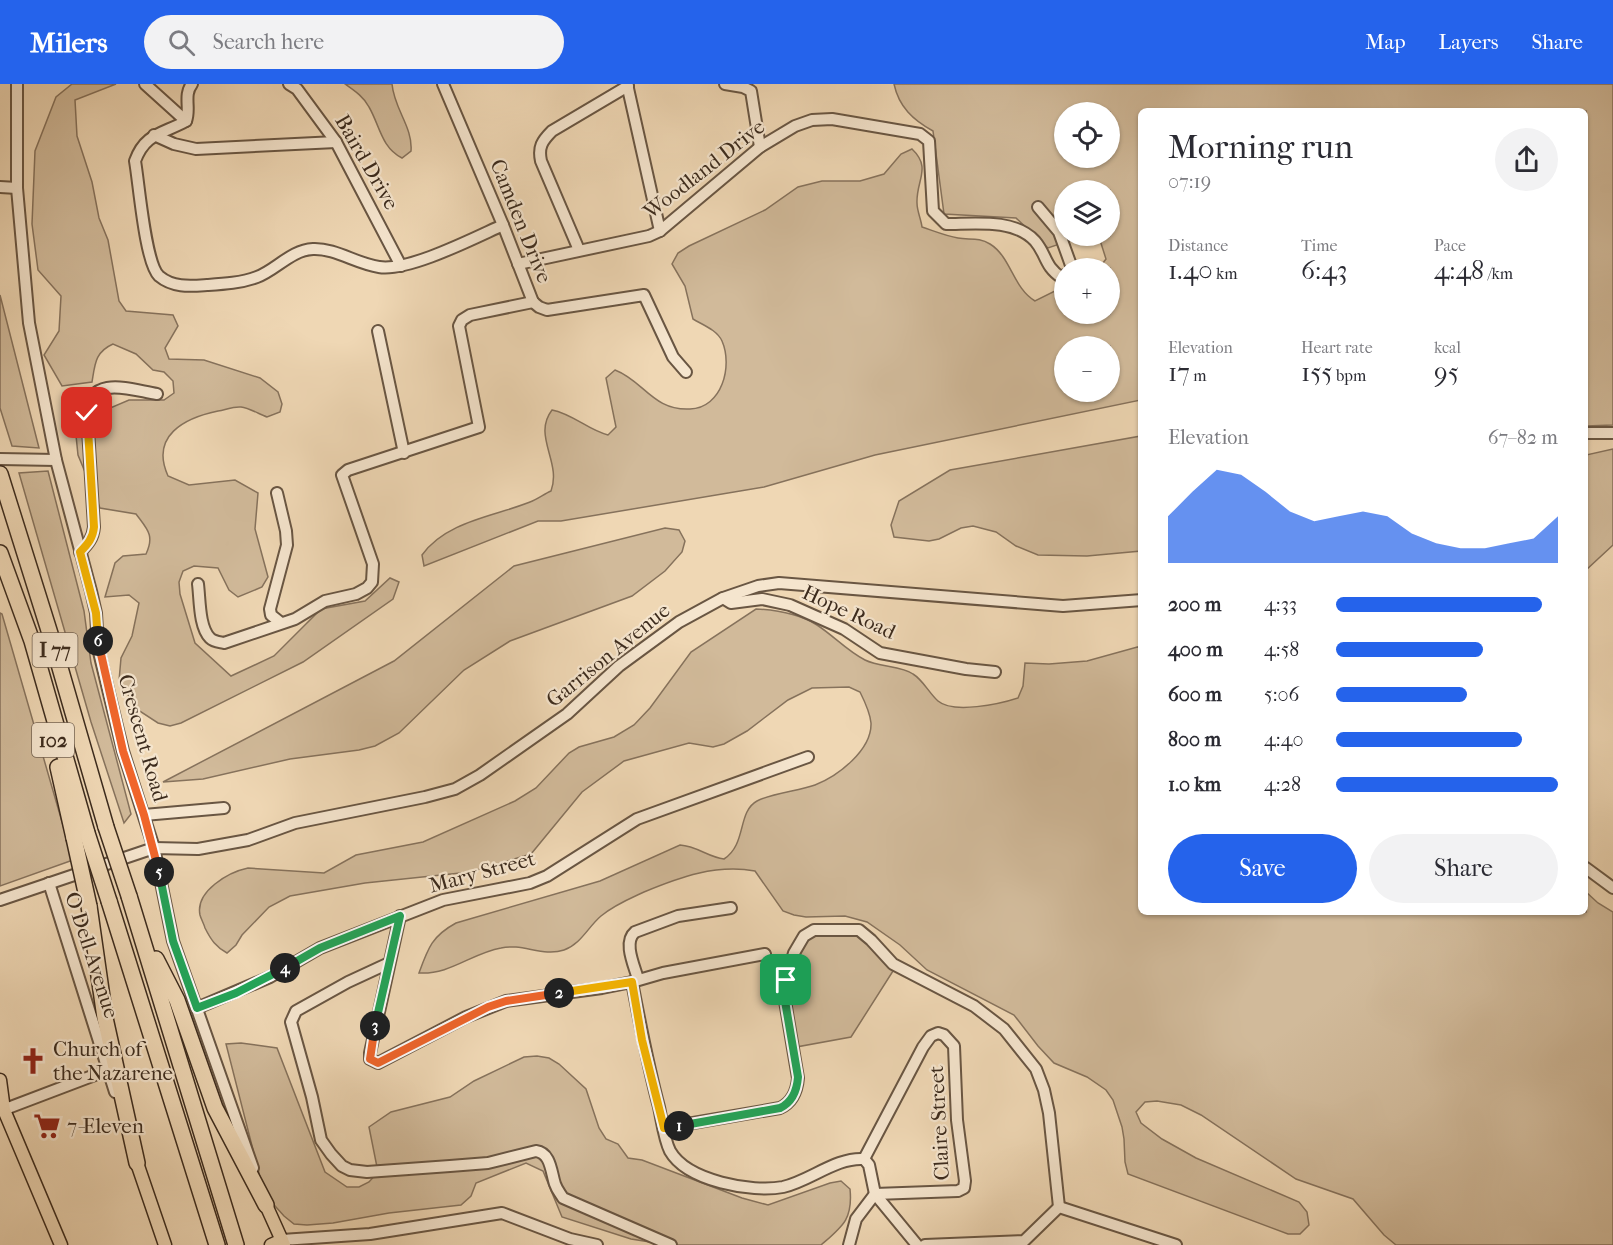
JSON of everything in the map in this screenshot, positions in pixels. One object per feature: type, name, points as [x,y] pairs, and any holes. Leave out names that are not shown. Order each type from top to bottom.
[{"type":"highway","name":"I 77","points":[[0,474],[52,640],[106,827],[236,1245]]},
{"type":"highway","name":"I 77","points":[[0,553],[32,641],[80,836],[109,901],[215,1241]]},
{"type":"highway","points":[[80,836],[105,1018],[137,1163]]},
{"type":"highway","points":[[137,924],[177,1000],[215,1108],[266,1205]]},
{"type":"main road","points":[[0,1080],[2,1110],[61,1245]]},
{"type":"main road","name":"O Dell Avenue","points":[[137,1163],[165,1245]]},
{"type":"main road","name":"Crescent Road","points":[[266,1205],[279,1243]]},
{"type":"street","name":"Crescent Road","points":[[17,84],[17,188],[29,323],[56,460],[91,591],[96,613],[98,648],[123,751],[154,848],[173,941],[266,1205]]},
{"type":"street","points":[[145,84],[186,122]]},
{"type":"street","points":[[192,84],[187,92],[189,115],[186,122],[154,135],[139,151],[135,161],[148,252],[159,276],[173,284],[186,286],[248,280],[259,277],[301,251],[312,249],[323,249],[380,268],[401,266],[503,225]]},
{"type":"street","name":"Baird Drive","points":[[289,84],[297,89],[336,142],[401,266]]},
{"type":"street","name":"Camden Drive","points":[[198,584],[204,625],[210,638],[224,643],[295,619],[325,601],[356,594],[367,588],[372,582],[373,564],[342,475],[348,470],[479,427],[459,326],[462,320],[470,315],[533,303],[503,225],[442,84]]},
{"type":"street","points":[[725,84],[751,91],[760,147]]},
{"type":"street","points":[[579,250],[539,152],[542,142],[552,131],[627,85],[660,231]]},
{"type":"street","name":"Woodland Drive","points":[[518,264],[649,236],[660,231],[760,147],[780,134],[812,120],[832,120],[920,134],[928,141],[933,211],[945,224],[1003,226],[1018,229],[1034,241],[1054,273]]},
{"type":"street","points":[[154,135],[174,144],[196,148],[336,142]]},
{"type":"street","points":[[0,188],[17,188]]},
{"type":"street","points":[[1038,207],[1059,232],[1068,258]]},
{"type":"street","points":[[533,303],[547,310],[644,294],[673,357],[686,372]]},
{"type":"street","points":[[378,331],[404,453]]},
{"type":"street","points":[[80,552],[93,535],[94,527],[88,402],[95,393],[104,388],[117,387],[157,394]]},
{"type":"street","points":[[1588,433],[1613,433]]},
{"type":"street","points":[[0,459],[56,460]]},
{"type":"street","points":[[277,494],[287,545],[270,609],[271,615],[281,624]]},
{"type":"street","name":"Garrison Avenue","points":[[0,900],[154,848],[198,849],[248,840],[295,823],[455,789],[480,775],[567,714],[619,666],[679,622],[723,598],[758,586],[779,583],[1063,606],[1138,600]]},
{"type":"street","name":"Hope Road","points":[[723,598],[731,603],[762,599],[790,604],[844,628],[880,653],[995,672]]},
{"type":"street","name":"Mary Street","points":[[197,1008],[270,977],[320,948],[400,916],[443,900],[530,883],[547,876],[637,819],[808,757]]},
{"type":"street","points":[[144,815],[224,808]]},
{"type":"street","points":[[1588,869],[1613,888]]},
{"type":"street","name":"O Dell Avenue","points":[[49,883],[137,1163]]},
{"type":"street","points":[[730,908],[678,916],[635,932],[630,936],[628,943],[642,1040],[669,1150],[685,1166],[721,1183],[760,1188],[782,1187],[847,1161],[864,1159],[869,1165],[875,1194],[917,1245]]},
{"type":"street","points":[[400,916],[370,1053],[370,1059],[378,1063],[466,1017],[506,1001],[635,981],[663,973],[765,954]]},
{"type":"street","points":[[664,1128],[787,1105],[798,1087],[785,1001],[786,980],[794,953],[804,936],[814,930],[859,930],[893,964],[974,1006],[1004,1029],[1036,1068],[1049,1113],[1059,1207]]},
{"type":"street","points":[[389,963],[348,982],[296,1011],[292,1016],[291,1022],[312,1097],[319,1133],[331,1155],[342,1166],[350,1170],[368,1172],[488,1163],[536,1150],[543,1152],[547,1157],[556,1188],[563,1198],[671,1245]]},
{"type":"street","name":"Claire Street","points":[[864,1159],[931,1036],[938,1033],[944,1035],[954,1046],[957,1120],[964,1188],[958,1191],[875,1194]]},
{"type":"street","points":[[2,1110],[108,1070]]},
{"type":"street","points":[[849,1245],[856,1219],[875,1194]]},
{"type":"street","points":[[925,1245],[1024,1241],[1059,1207]]},
{"type":"street","points":[[1059,1207],[1176,1245]]},
{"type":"street","points":[[279,1243],[318,1242],[502,1213],[570,1239],[597,1245]]},
{"type":"shaded area","points":[[72,84],[116,84],[75,100],[77,136],[92,182],[99,218],[108,240],[119,301],[126,311],[173,315],[178,326],[165,348],[169,359],[204,360],[260,378],[278,392],[282,404],[280,412],[267,417],[238,407],[193,418],[174,431],[163,450],[168,476],[189,485],[235,480],[258,493],[255,529],[268,577],[262,587],[238,597],[229,590],[218,568],[194,566],[183,571],[179,582],[180,594],[195,643],[231,676],[274,656],[321,609],[365,601],[390,578],[399,582],[393,599],[303,662],[181,723],[170,726],[158,723],[138,710],[119,681],[121,658],[132,636],[139,603],[129,595],[105,597],[115,563],[123,556],[146,554],[150,537],[136,514],[100,508],[78,455],[73,406],[108,409],[129,400],[164,400],[174,393],[173,381],[164,372],[153,370],[136,354],[113,344],[99,355],[92,382],[62,386],[44,355],[59,331],[61,296],[38,270],[32,224],[35,151],[56,97]]},
{"type":"shaded area","points":[[345,84],[392,84],[396,102],[409,134],[411,151],[402,158],[390,148],[367,103]]},
{"type":"shaded area","points":[[894,84],[1613,84],[1613,425],[1588,426],[1588,108],[1138,108],[1138,401],[875,455],[764,487],[561,521],[538,521],[424,566],[422,555],[444,534],[472,521],[530,502],[551,491],[553,470],[545,430],[552,410],[608,435],[616,427],[606,378],[615,370],[634,381],[658,400],[677,408],[701,407],[717,394],[725,373],[725,351],[722,341],[717,334],[693,319],[685,286],[672,264],[678,253],[689,246],[765,210],[798,187],[822,181],[860,181],[884,174],[901,154],[912,149],[918,156],[922,168],[917,203],[922,227],[949,236],[990,244],[1003,257],[1022,288],[1035,301],[1054,292],[1054,324],[1120,324],[1120,258],[1106,258],[1102,246],[1120,246],[1120,180],[1054,180],[1054,246],[1048,248],[1016,218],[944,214],[933,131],[919,122],[903,106]]},
{"type":"shaded area","points":[[0,295],[39,448],[12,446],[0,408]]},
{"type":"shaded area","points":[[1138,437],[1138,551],[1087,556],[1038,555],[1016,546],[996,532],[973,526],[961,528],[939,539],[929,541],[894,537],[891,525],[899,501],[950,470]]},
{"type":"shaded area","points":[[1613,449],[1613,545],[1588,568],[1588,455]]},
{"type":"shaded area","points":[[48,471],[84,611],[91,663],[131,814],[124,823],[91,722],[19,473]]},
{"type":"shaded area","points":[[665,528],[679,530],[685,541],[682,552],[665,571],[632,596],[510,641],[464,670],[399,733],[375,746],[290,759],[203,779],[163,782],[394,661],[514,566]]},
{"type":"shaded area","points":[[756,609],[788,613],[810,621],[865,660],[908,671],[945,705],[965,707],[989,705],[1018,698],[1023,686],[1025,663],[1087,661],[1138,647],[1138,915],[1588,915],[1588,894],[1613,912],[1613,1245],[1396,1245],[1384,1235],[1353,1199],[1296,1179],[1201,1115],[1181,1105],[1157,1101],[1145,1102],[1136,1112],[1141,1123],[1162,1139],[1196,1158],[1299,1202],[1307,1212],[1309,1225],[1300,1234],[1288,1234],[1128,1174],[1122,1127],[1113,1100],[1106,1090],[1087,1077],[1054,1063],[1014,1015],[927,970],[900,945],[867,922],[845,916],[806,917],[783,911],[755,871],[726,869],[698,873],[644,892],[606,912],[575,944],[564,950],[548,952],[517,947],[501,948],[480,954],[441,971],[419,973],[425,956],[436,938],[456,923],[600,881],[680,845],[724,859],[736,845],[747,813],[757,801],[824,781],[843,769],[860,752],[870,733],[871,723],[860,692],[849,687],[812,688],[788,700],[747,731],[724,744],[713,747],[689,743],[624,761],[582,792],[531,854],[470,872],[365,883],[290,896],[269,907],[227,953],[209,936],[200,917],[200,906],[208,891],[223,878],[248,868],[324,873],[356,855],[423,842],[515,801],[536,788],[569,753],[579,747],[614,737],[634,725],[650,708],[691,652]]},
{"type":"shaded area","points":[[0,613],[73,860],[0,886]]},
{"type":"shaded area","points":[[818,933],[857,934],[873,947],[893,971],[851,1037],[796,1047],[790,1000],[792,969],[805,943]]},
{"type":"shaded area","points":[[241,1043],[277,1048],[325,1172],[347,1187],[359,1187],[369,1182],[378,1172],[369,1127],[391,1112],[450,1097],[474,1081],[524,1057],[537,1056],[549,1058],[559,1064],[586,1089],[599,1128],[606,1139],[618,1144],[628,1158],[642,1160],[742,1198],[768,1205],[841,1181],[850,1189],[850,1208],[841,1227],[821,1245],[669,1245],[631,1239],[562,1217],[543,1171],[526,1163],[476,1183],[471,1196],[461,1205],[389,1213],[333,1223],[294,1224],[267,1197],[262,1185],[226,1044]]},
{"type":"place","name":"Church of the Nazarene","points":[[33,1061]]},
{"type":"place","name":"7-Eleven","points":[[47,1126]]},
{"type":"route","points":[[87,413],[94,527],[93,535],[80,552],[96,613],[98,648],[123,751],[154,848],[173,941],[197,1008],[270,977],[320,948],[400,916],[370,1059],[378,1063],[466,1017],[506,1001],[632,982],[642,1040],[664,1128],[787,1105],[798,1087],[798,1077],[785,1001],[786,980]]}]
